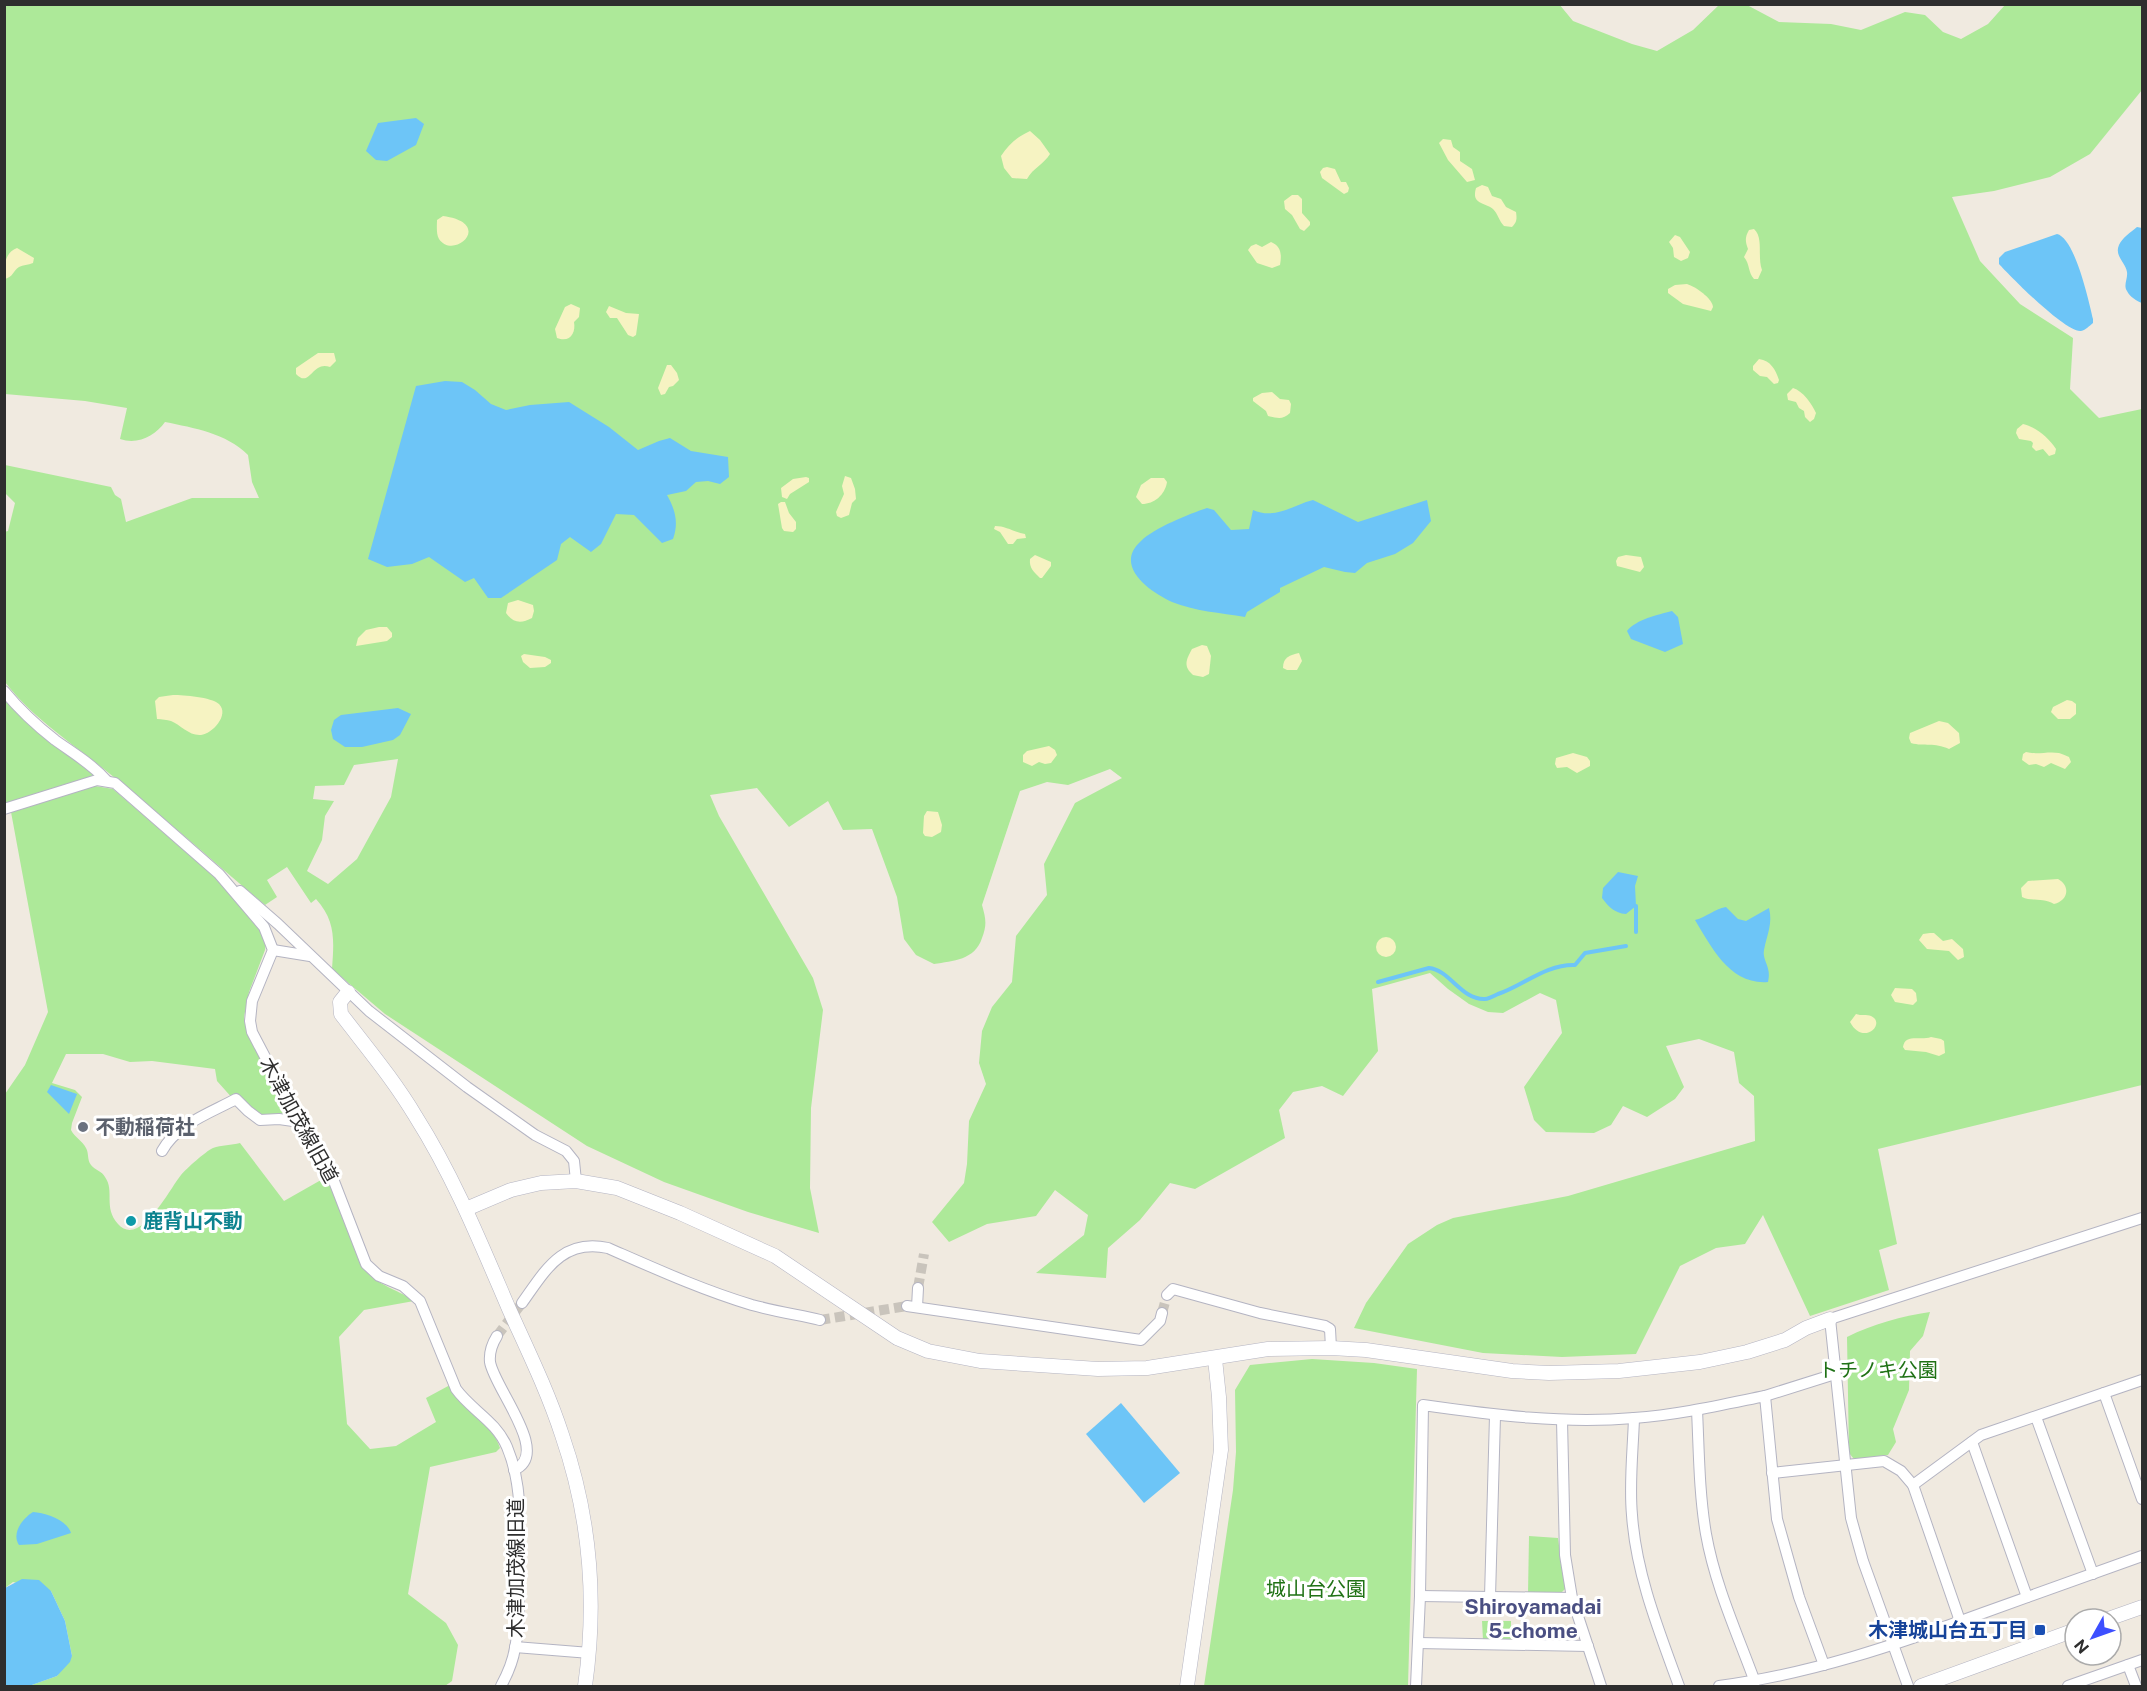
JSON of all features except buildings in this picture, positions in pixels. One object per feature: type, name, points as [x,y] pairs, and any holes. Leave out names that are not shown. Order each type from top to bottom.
[{"type":"street","points":[[4,691],[30,719],[98,770],[107,781]]},
{"type":"street","points":[[4,809],[97,780],[107,781],[122,788],[258,906],[348,992],[467,1087],[535,1135],[567,1151],[574,1161],[576,1181]]},
{"type":"street","points":[[219,874],[264,927],[273,950],[310,956]]},
{"type":"street","name":"木津加茂線旧道","points":[[273,950],[250,1010],[252,1032],[300,1122],[330,1171],[366,1264],[379,1276],[403,1286],[420,1301],[456,1389],[499,1432],[507,1447],[514,1470],[520,1527],[519,1612],[515,1647],[501,1686]]},
{"type":"street","points":[[348,992],[340,1002],[341,1014],[400,1092],[429,1139],[466,1209],[562,1435],[583,1517],[589,1565],[590,1653],[585,1686]]},
{"type":"street","points":[[162,1152],[169,1140],[180,1130],[236,1099],[260,1120],[279,1119],[300,1122]]},
{"type":"street","points":[[466,1209],[495,1196],[527,1186],[576,1181],[606,1185],[629,1192],[775,1256],[897,1338],[928,1351],[980,1361],[1098,1368],[1147,1368],[1268,1349],[1331,1348],[1377,1352],[1512,1371],[1549,1373],[1619,1371],[1700,1362],[1747,1352],[1785,1340],[1806,1328],[1830,1319],[2142,1218]]},
{"type":"street","points":[[522,1303],[557,1258],[579,1247],[598,1246],[608,1248],[665,1274],[715,1293],[754,1305],[820,1320]]},
{"type":"street","points":[[918,1288],[912,1306],[1141,1340],[1160,1320],[1162,1313]]},
{"type":"street","points":[[1167,1294],[1173,1289],[1260,1313],[1325,1326],[1330,1329],[1331,1348]]},
{"type":"street","points":[[1830,1319],[1851,1518],[1863,1561],[1908,1686]]},
{"type":"street","points":[[497,1336],[491,1347],[490,1364],[516,1418],[528,1451],[526,1461],[514,1470]]},
{"type":"street","points":[[1187,1686],[1221,1450],[1215,1359]]},
{"type":"street","points":[[1416,1686],[1423,1406],[1496,1416],[1562,1420],[1634,1419],[1697,1410],[1765,1396],[1834,1374]]},
{"type":"street","points":[[1913,1485],[1981,1436],[2142,1380]]},
{"type":"street","points":[[2104,1393],[2142,1499]]},
{"type":"street","points":[[1765,1396],[1777,1519],[1799,1596],[1824,1665]]},
{"type":"street","points":[[1697,1410],[1706,1534],[1716,1574],[1755,1682]]},
{"type":"street","points":[[1490,1597],[1496,1416]]},
{"type":"street","points":[[2036,1417],[2092,1574]]},
{"type":"street","points":[[1634,1419],[1632,1514],[1636,1544],[1652,1608],[1679,1686]]},
{"type":"street","points":[[1562,1420],[1565,1555],[1572,1598],[1601,1686]]},
{"type":"street","points":[[1972,1442],[2027,1597]]},
{"type":"street","points":[[1772,1473],[1884,1461],[1901,1471],[1913,1485],[1960,1622]]},
{"type":"street","points":[[1719,1686],[1755,1682],[1893,1645],[2142,1556]]},
{"type":"street","points":[[1420,1596],[1572,1598]]},
{"type":"street","points":[[2123,1614],[2142,1607]]},
{"type":"street","points":[[1921,1686],[2063,1634]]},
{"type":"street","points":[[1418,1643],[1588,1646]]},
{"type":"street","points":[[515,1647],[590,1653]]},
{"type":"street","points":[[2068,1686],[2142,1660]]},
{"type":"street","points":[[2128,1665],[2136,1686]]},
{"type":"green space","points":[[1559,4],[1573,21],[1632,44],[1657,51],[1693,30],[1719,5],[1747,5],[1779,22],[1831,24],[1861,30],[1905,12],[1925,15],[1943,32],[1961,39],[1988,24],[2005,5],[2142,5],[2142,90],[2090,154],[2050,177],[1994,191],[1952,197],[1980,261],[2020,304],[2073,338],[2070,389],[2099,418],[2142,409],[2142,1085],[1878,1149],[1897,1244],[1879,1250],[1889,1290],[1810,1316],[1763,1215],[1745,1244],[1716,1248],[1680,1266],[1636,1354],[1562,1357],[1483,1353],[1354,1328],[1366,1303],[1408,1244],[1437,1225],[1453,1218],[1568,1196],[1755,1141],[1754,1096],[1739,1083],[1734,1052],[1699,1039],[1666,1046],[1684,1087],[1675,1099],[1647,1117],[1623,1106],[1611,1125],[1594,1133],[1546,1132],[1534,1120],[1524,1087],[1562,1033],[1556,1000],[1540,993],[1503,1013],[1488,1012],[1469,1004],[1430,973],[1372,989],[1378,1051],[1343,1096],[1322,1086],[1293,1092],[1279,1110],[1285,1138],[1195,1189],[1170,1183],[1140,1220],[1108,1248],[1106,1278],[1036,1273],[1084,1235],[1088,1215],[1055,1190],[1036,1216],[987,1224],[949,1242],[932,1222],[964,1183],[969,1121],[986,1084],[979,1063],[982,1031],[992,1007],[1012,982],[1016,936],[1047,895],[1044,864],[1075,803],[1122,778],[1110,769],[1068,785],[1047,782],[1020,791],[982,905],[985,926],[979,945],[969,955],[962,958],[934,964],[916,955],[904,939],[897,897],[872,829],[843,830],[828,801],[789,827],[757,788],[710,795],[719,816],[813,978],[823,1010],[811,1108],[810,1188],[819,1233],[748,1212],[664,1182],[587,1146],[385,1014],[332,969],[333,940],[327,915],[316,899],[311,903],[287,867],[267,880],[277,897],[265,905],[142,800],[38,717],[5,682],[4,532],[8,531],[15,503],[5,493],[5,465],[111,487],[115,495],[121,499],[126,522],[192,498],[259,498],[252,482],[248,455],[220,436],[165,422],[146,438],[127,441],[120,439],[127,408],[85,401],[5,394],[5,5]],"holes":[[[398,759],[391,797],[357,859],[328,884],[307,871],[322,840],[325,816],[334,801],[313,799],[315,786],[344,785],[354,765]]]},
{"type":"green space","points":[[4,695],[99,776],[5,803]]},
{"type":"green space","points":[[95,786],[113,789],[217,879],[258,927],[266,942],[265,950],[249,992],[244,1017],[245,1024],[261,1061],[297,1127],[251,1119],[217,1081],[215,1069],[152,1061],[130,1062],[103,1054],[66,1054],[52,1083],[75,1090],[82,1097],[71,1130],[86,1148],[91,1165],[102,1173],[108,1182],[111,1211],[118,1224],[127,1230],[136,1229],[145,1223],[181,1175],[206,1153],[216,1147],[240,1143],[284,1201],[328,1176],[362,1264],[379,1282],[414,1301],[364,1310],[339,1337],[347,1424],[370,1449],[396,1446],[436,1422],[426,1398],[450,1385],[462,1402],[491,1431],[500,1448],[496,1452],[430,1467],[408,1594],[446,1623],[458,1645],[452,1681],[445,1686],[29,1686],[57,1676],[72,1656],[65,1621],[51,1591],[13,1582],[5,1588],[5,1094],[25,1065],[48,1012],[11,812]]},
{"type":"green space","name":"トチノキ公園","points":[[1930,1312],[1923,1336],[1910,1351],[1909,1390],[1893,1429],[1896,1442],[1888,1455],[1854,1459],[1849,1453],[1847,1337],[1888,1321]]},
{"type":"green space","name":"城山台公園","points":[[1312,1359],[1374,1363],[1417,1369],[1408,1686],[1204,1686],[1233,1490],[1236,1452],[1235,1390],[1250,1365]]},
{"type":"green space","points":[[1529,1536],[1558,1538],[1565,1589],[1560,1594],[1528,1593]]},
{"type":"green space","points":[[1482,1621],[1511,1621],[1511,1640],[1483,1640]]},
{"type":"sand","points":[[1030,131],[1050,154],[1027,179],[1012,178],[1004,168],[1001,156],[1014,141]]},
{"type":"sand","points":[[1443,139],[1451,140],[1453,147],[1460,152],[1460,161],[1472,169],[1475,180],[1467,182],[1448,160],[1439,143]]},
{"type":"sand","points":[[1327,167],[1335,169],[1341,182],[1346,182],[1348,192],[1344,194],[1322,178],[1320,172]]},
{"type":"sand","points":[[1482,185],[1488,187],[1492,196],[1501,199],[1506,207],[1516,212],[1515,224],[1512,227],[1504,226],[1493,209],[1477,200],[1476,188]]},
{"type":"sand","points":[[1292,195],[1298,195],[1302,199],[1302,213],[1310,222],[1304,231],[1285,209],[1284,201]]},
{"type":"sand","points":[[443,216],[458,220],[466,226],[469,232],[461,243],[453,246],[446,245],[439,239],[437,220]]},
{"type":"sand","points":[[1754,229],[1760,242],[1762,270],[1758,279],[1752,277],[1744,257],[1748,249],[1747,235],[1749,230]]},
{"type":"sand","points":[[1675,235],[1680,237],[1690,252],[1688,258],[1681,261],[1674,257],[1673,248],[1669,242]]},
{"type":"sand","points":[[1271,242],[1279,248],[1281,257],[1280,265],[1272,268],[1257,263],[1248,250],[1256,244],[1262,247]]},
{"type":"sand","points":[[17,248],[34,258],[33,263],[19,267],[5,279],[7,257]]},
{"type":"sand","points":[[1687,284],[1707,297],[1713,307],[1711,311],[1683,304],[1668,293],[1668,289],[1675,285]]},
{"type":"sand","points":[[571,304],[580,308],[579,317],[574,322],[573,333],[569,338],[557,338],[555,329],[565,307]]},
{"type":"sand","points":[[609,306],[626,313],[639,314],[636,335],[633,337],[628,335],[617,318],[610,318],[606,312]]},
{"type":"sand","points":[[318,353],[334,353],[336,361],[330,367],[319,367],[305,378],[296,374],[296,368]]},
{"type":"sand","points":[[1759,359],[1772,366],[1779,380],[1778,383],[1774,384],[1767,377],[1760,376],[1753,370],[1753,366]]},
{"type":"sand","points":[[667,365],[671,365],[679,380],[661,395],[658,388]]},
{"type":"sand","points":[[1793,388],[1804,395],[1816,413],[1810,422],[1796,402],[1788,400],[1787,394]]},
{"type":"sand","points":[[1272,392],[1280,399],[1289,400],[1290,413],[1285,417],[1268,416],[1266,411],[1253,401],[1253,398],[1262,393]]},
{"type":"sand","points":[[2023,424],[2046,437],[2056,449],[2055,454],[2049,456],[2043,449],[2036,451],[2031,441],[2019,439],[2017,429]]},
{"type":"sand","points":[[845,476],[851,478],[856,499],[852,503],[849,515],[841,518],[836,512],[844,494],[842,486]]},
{"type":"sand","points":[[809,478],[809,482],[790,494],[787,499],[782,497],[781,488],[793,479]]},
{"type":"sand","points":[[1151,478],[1164,478],[1167,482],[1166,487],[1158,498],[1142,504],[1136,497],[1141,485]]},
{"type":"sand","points":[[785,502],[796,522],[796,529],[793,532],[784,531],[782,528],[778,504]]},
{"type":"sand","points":[[995,526],[1025,534],[1026,538],[1017,539],[1013,544],[1008,544],[1000,532],[994,529]]},
{"type":"sand","points":[[1035,555],[1051,562],[1051,566],[1042,578],[1034,572],[1030,565],[1030,559]]},
{"type":"sand","points":[[1626,555],[1641,557],[1644,567],[1640,572],[1617,566],[1618,557]]},
{"type":"sand","points":[[518,600],[533,605],[532,618],[518,622],[506,613],[508,603]]},
{"type":"sand","points":[[387,627],[392,637],[387,641],[356,646],[358,638],[366,630]]},
{"type":"sand","points":[[1202,645],[1207,646],[1211,656],[1209,674],[1203,677],[1193,675],[1187,663],[1192,649]]},
{"type":"sand","points":[[1299,653],[1302,661],[1297,670],[1283,668],[1284,661],[1288,657]]},
{"type":"sand","points":[[524,654],[545,657],[551,660],[551,663],[545,667],[530,668],[523,662],[521,656]]},
{"type":"sand","points":[[173,695],[197,697],[215,702],[222,708],[221,718],[214,728],[201,735],[189,732],[171,721],[157,719],[155,701],[159,697]]},
{"type":"sand","points":[[2067,700],[2076,704],[2076,714],[2070,719],[2058,719],[2051,712],[2053,707]]},
{"type":"sand","points":[[1939,721],[1948,723],[1959,733],[1960,743],[1949,749],[1911,743],[1910,733]]},
{"type":"sand","points":[[1049,746],[1055,750],[1057,755],[1051,763],[1039,762],[1032,766],[1023,762],[1023,755],[1027,751]]},
{"type":"sand","points":[[2026,752],[2059,753],[2069,757],[2071,762],[2065,769],[2051,763],[2044,767],[2036,764],[2029,765],[2022,760]]},
{"type":"sand","points":[[1573,753],[1587,757],[1590,766],[1577,773],[1567,767],[1557,768],[1556,758]]},
{"type":"sand","points":[[927,811],[938,812],[942,825],[941,832],[932,837],[925,836],[923,833],[924,816]]},
{"type":"sand","points":[[2058,879],[2066,889],[2065,897],[2059,902],[2054,904],[2022,897],[2021,888],[2028,881]]},
{"type":"sand","points":[[1934,933],[1943,941],[1952,939],[1963,949],[1964,957],[1958,960],[1949,951],[1927,949],[1919,940],[1923,934]]},
{"type":"sand","points":[[1386,937],[1393,940],[1396,947],[1393,954],[1386,957],[1379,954],[1376,947],[1379,940]]},
{"type":"sand","points":[[1895,988],[1912,989],[1916,993],[1917,1001],[1913,1005],[1895,1002],[1891,995]]},
{"type":"sand","points":[[1856,1014],[1871,1016],[1875,1019],[1875,1028],[1867,1033],[1861,1033],[1855,1029],[1850,1022]]},
{"type":"sand","points":[[1931,1037],[1944,1041],[1945,1053],[1939,1056],[1905,1050],[1903,1047],[1907,1040]]},
{"type":"water","points":[[416,118],[424,124],[416,145],[387,161],[376,160],[366,151],[378,123]]},
{"type":"water","points":[[2137,227],[2142,228],[2142,303],[2132,297],[2126,289],[2127,272],[2118,253],[2120,242]]},
{"type":"water","points":[[2057,234],[2064,238],[2075,258],[2093,319],[2093,323],[2081,331],[2074,329],[2052,314],[1999,264],[1999,258],[2005,252]]},
{"type":"water","points":[[445,381],[462,382],[491,404],[506,410],[530,405],[569,402],[609,427],[638,450],[670,438],[691,451],[728,457],[729,477],[720,484],[708,481],[696,482],[686,491],[667,495],[675,516],[676,527],[673,539],[662,543],[634,515],[616,514],[601,544],[591,552],[570,537],[561,544],[557,560],[501,598],[488,598],[474,578],[465,582],[429,557],[412,564],[387,567],[368,559],[416,386]]},
{"type":"water","points":[[1313,500],[1358,522],[1427,500],[1431,521],[1413,543],[1395,554],[1367,563],[1355,573],[1324,567],[1280,588],[1280,592],[1247,612],[1245,617],[1198,610],[1172,602],[1145,585],[1133,569],[1131,560],[1133,550],[1141,541],[1163,526],[1191,514],[1207,508],[1214,510],[1231,530],[1249,529],[1253,510],[1261,513],[1276,513]]},
{"type":"water","points":[[1672,611],[1678,617],[1683,644],[1665,652],[1631,639],[1627,631],[1636,623]]},
{"type":"water","points":[[398,708],[411,714],[400,735],[393,740],[362,747],[345,747],[333,739],[331,730],[334,720],[341,715]]},
{"type":"water","points":[[1618,872],[1638,876],[1635,886],[1636,906],[1626,914],[1612,909],[1602,898],[1603,888]]},
{"type":"water","points":[[1726,907],[1738,919],[1746,921],[1769,908],[1770,924],[1764,950],[1769,972],[1768,982],[1743,978],[1733,971],[1716,953],[1695,920]]},
{"type":"water","points":[[51,1085],[77,1094],[69,1114],[47,1092]]},
{"type":"water","points":[[1121,1403],[1180,1473],[1144,1503],[1086,1434]]},
{"type":"water","points":[[33,1512],[61,1521],[71,1533],[37,1544],[19,1545],[17,1531],[25,1518]]},
{"type":"water","points":[[22,1579],[39,1580],[51,1591],[65,1621],[72,1656],[70,1662],[57,1676],[29,1686],[5,1686],[5,1588]]},
{"type":"waterway","points":[[1636,906],[1636,932]]},
{"type":"waterway","points":[[1378,982],[1429,968],[1443,974],[1469,995],[1486,999],[1545,971],[1575,965],[1585,953],[1626,946]]},
{"type":"tunnel","points":[[918,1288],[924,1254]]},
{"type":"tunnel","points":[[1162,1313],[1167,1295]]},
{"type":"tunnel","points":[[497,1336],[522,1303]]},
{"type":"tunnel","points":[[820,1320],[907,1306]]},
{"type":"place","name":"不動稲荷社","points":[[83,1127]]},
{"type":"place","name":"鹿背山不動","points":[[131,1221]]},
{"type":"place","name":"木津城山台五丁目","points":[[2040,1630]]},
{"type":"district","name":"Shiroyamadai 5-chome","points":[[1533,1618]]}]
